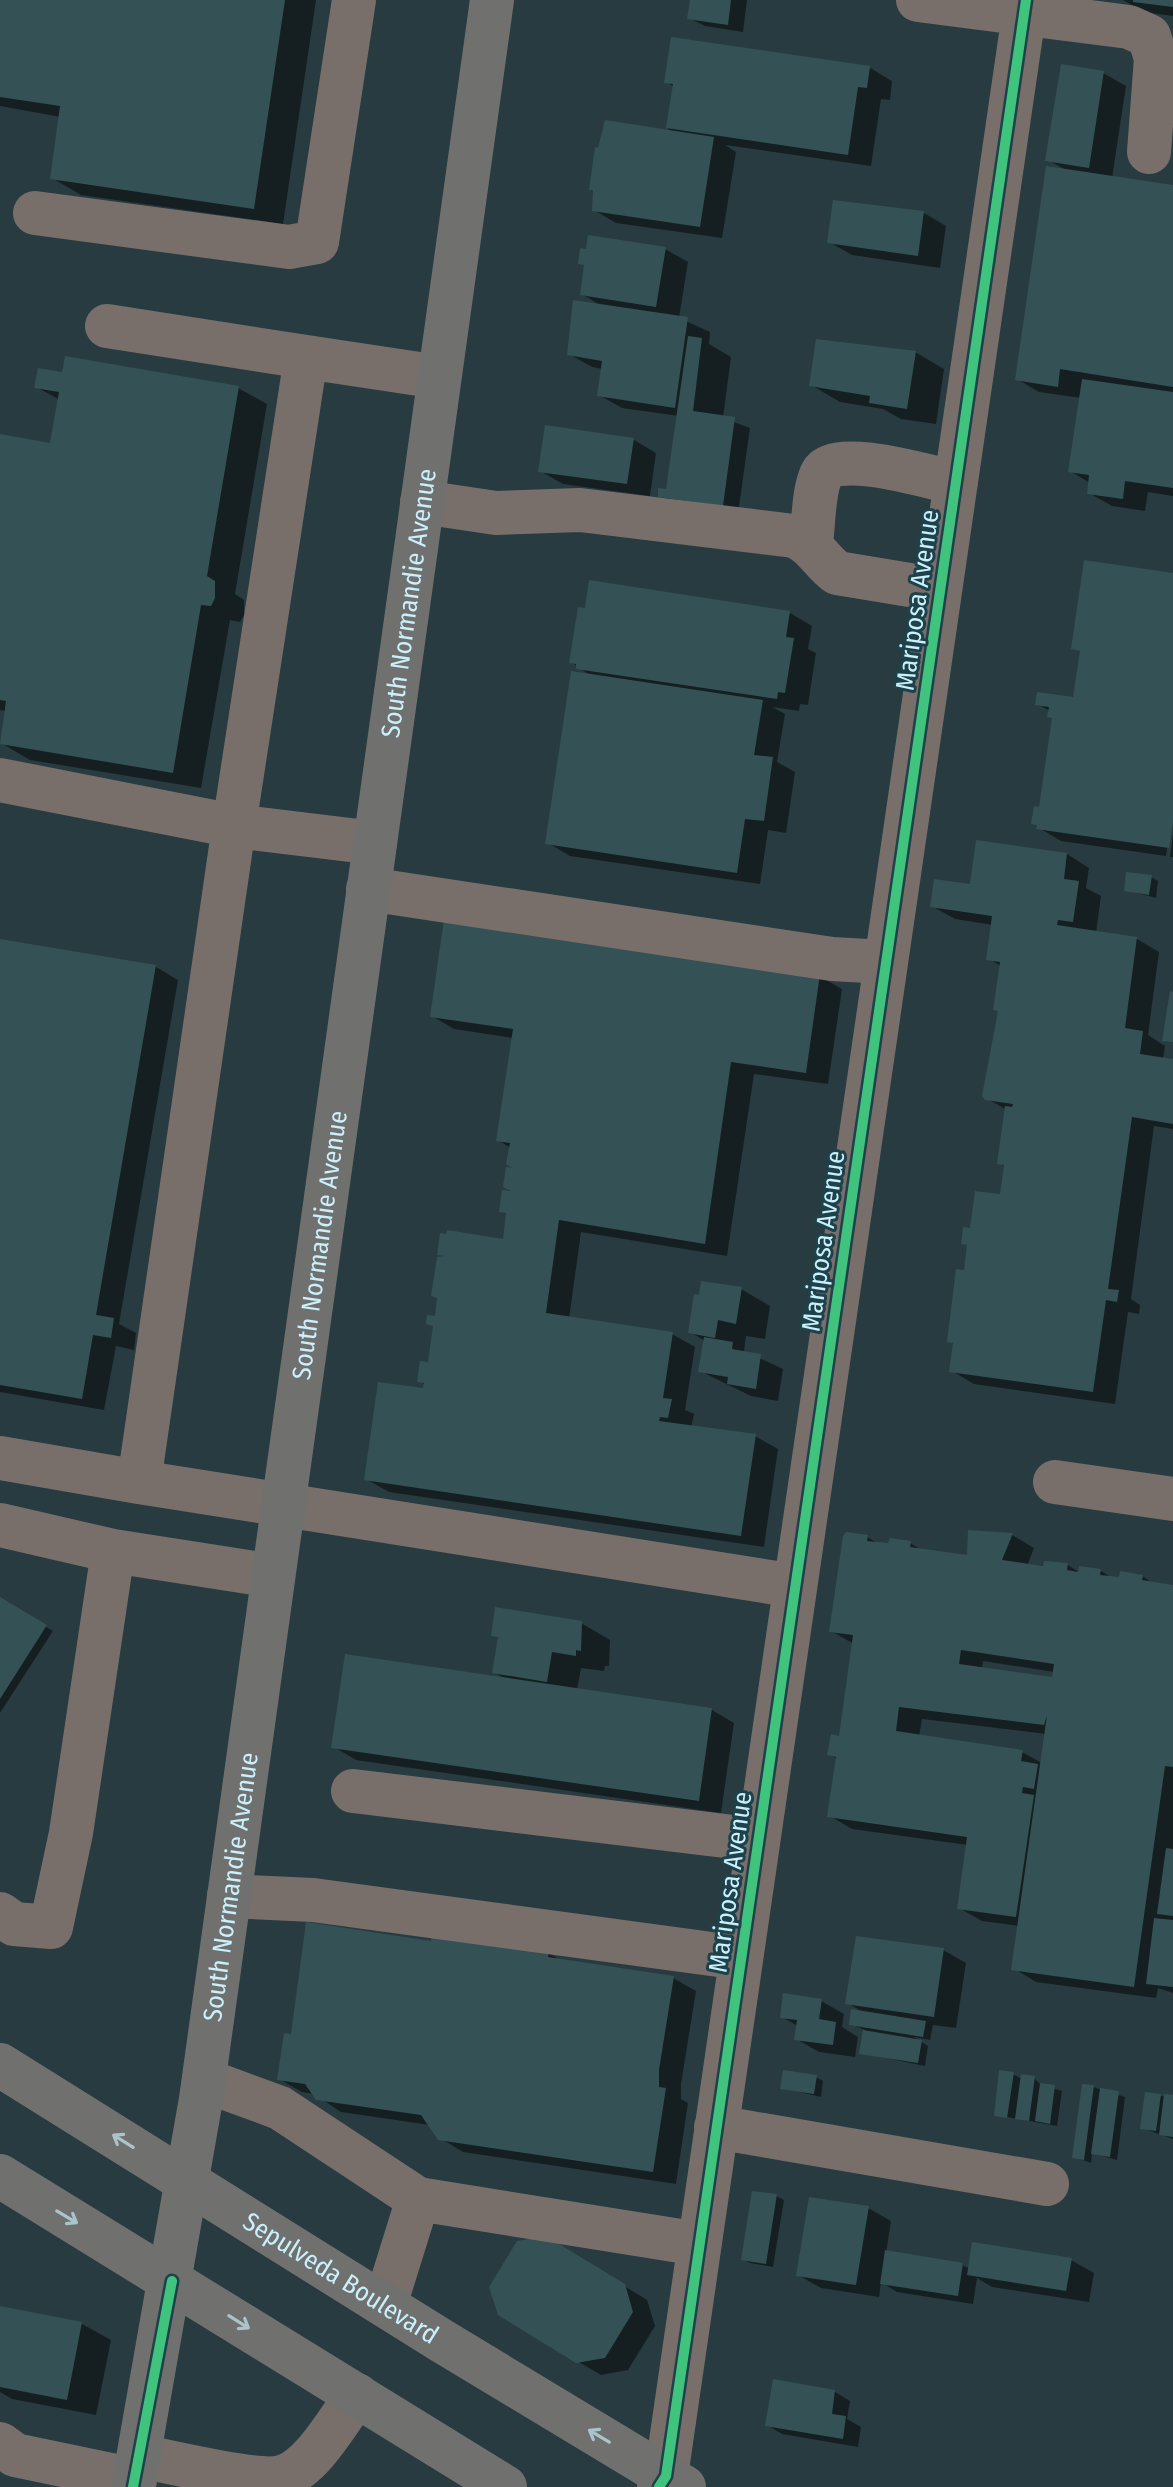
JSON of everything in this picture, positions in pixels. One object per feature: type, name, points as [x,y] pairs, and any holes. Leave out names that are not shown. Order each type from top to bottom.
[{"type":"main road","name":"South Normandie Avenue","points":[[136,2474],[172,2281],[204,2080],[492,0]]},
{"type":"main road","name":"Sepulveda Boulevard","points":[[0,2065],[670,2483]]},
{"type":"main road","points":[[0,2176],[357,2395],[492,2484]]},
{"type":"street","points":[[35,213],[289,247],[317,242],[354,0]]},
{"type":"street","points":[[918,0],[1025,8],[1129,27],[1149,36],[1156,58],[1149,152]]},
{"type":"street","name":"Mariposa Avenue","points":[[670,2483],[699,2244],[1025,8]]},
{"type":"street","points":[[107,326],[439,377]]},
{"type":"street","points":[[139,1482],[306,357]]},
{"type":"street","points":[[811,543],[821,474],[830,466],[852,462],[956,483]]},
{"type":"street","points":[[422,502],[496,513],[580,510],[794,536],[811,543],[824,563],[837,573],[940,590]]},
{"type":"street","points":[[0,780],[234,826],[375,843]]},
{"type":"street","points":[[368,889],[447,898],[832,959],[886,962]]},
{"type":"street","points":[[0,1458],[795,1586]]},
{"type":"street","points":[[1055,1482],[1173,1499]]},
{"type":"street","points":[[0,1525],[113,1551],[273,1576]]},
{"type":"street","points":[[0,1914],[14,1924],[51,1927],[71,1833],[113,1551]]},
{"type":"street","points":[[353,1791],[758,1840]]},
{"type":"street","points":[[229,1896],[313,1900],[741,1958]]},
{"type":"street","points":[[204,2080],[280,2108],[418,2199],[699,2244]]},
{"type":"street","points":[[716,2127],[1047,2184]]},
{"type":"street","points":[[385,2305],[418,2199]]},
{"type":"street","points":[[7,2462],[136,2474],[227,2473],[306,2478],[314,2455],[357,2395]]},
{"type":"building","points":[[0,0],[285,0],[254,209],[50,179],[60,106],[0,97]]},
{"type":"building","points":[[690,0],[731,0],[728,25],[687,19]]},
{"type":"building","points":[[1173,0],[1173,7],[1133,2]]},
{"type":"building","points":[[671,37],[870,66],[867,88],[858,87],[848,155],[666,128],[673,84],[664,83]]},
{"type":"building","points":[[1061,64],[1104,71],[1089,168],[1045,161]]},
{"type":"building","points":[[605,120],[714,137],[700,227],[592,211],[593,190],[589,190],[595,147],[598,148]]},
{"type":"building","points":[[1046,166],[1173,185],[1173,387],[1060,369],[1058,387],[1015,380]]},
{"type":"building","points":[[833,200],[924,211],[918,256],[827,243]]},
{"type":"building","points":[[588,235],[666,247],[656,307],[580,295],[584,265],[578,264],[580,248],[586,249]]},
{"type":"building","points":[[573,300],[688,317],[675,408],[597,396],[602,361],[567,355]]},
{"type":"building","points":[[688,336],[702,338],[693,411],[735,417],[723,506],[658,497],[658,488],[666,489]]},
{"type":"building","points":[[816,339],[916,351],[907,409],[869,403],[870,396],[809,386]]},
{"type":"building","points":[[65,356],[239,386],[207,576],[215,581],[215,598],[211,606],[201,605],[173,773],[0,744],[6,701],[0,700],[0,434],[50,443],[59,392],[34,388],[38,368],[62,372]]},
{"type":"building","points":[[1082,379],[1173,392],[1173,488],[1125,481],[1123,499],[1087,494],[1089,475],[1068,472]]},
{"type":"building","points":[[545,425],[634,438],[627,484],[538,472]]},
{"type":"building","points":[[1084,560],[1173,573],[1173,821],[1169,848],[1036,829],[1037,825],[1031,824],[1034,806],[1039,807],[1052,718],[1047,717],[1049,707],[1035,705],[1037,692],[1073,697],[1080,651],[1071,649]]},
{"type":"building","points":[[589,580],[790,611],[786,637],[794,638],[785,693],[778,692],[777,699],[576,669],[576,664],[569,663],[578,607],[585,608]]},
{"type":"building","points":[[571,671],[763,700],[754,755],[773,757],[764,821],[745,819],[737,873],[545,844]]},
{"type":"building","points":[[976,840],[1067,853],[1064,879],[1079,881],[1073,922],[1058,920],[1057,925],[1137,937],[1125,1028],[1143,1031],[1140,1054],[1173,1059],[1173,1124],[1132,1117],[1108,1289],[1119,1290],[1117,1302],[1106,1300],[1093,1392],[949,1372],[953,1343],[947,1342],[956,1269],[964,1270],[967,1245],[961,1244],[963,1227],[970,1228],[975,1191],[1000,1194],[1004,1165],[997,1164],[1005,1106],[1012,1107],[1013,1104],[985,1100],[982,1096],[998,1011],[993,1010],[1000,962],[986,960],[992,916],[930,907],[934,879],[970,884]]},
{"type":"building","points":[[1126,872],[1152,875],[1149,895],[1124,891]]},
{"type":"building","points":[[444,919],[820,974],[806,1073],[731,1062],[705,1244],[559,1220],[546,1313],[673,1332],[663,1398],[672,1399],[668,1418],[660,1417],[659,1421],[756,1434],[741,1536],[364,1480],[378,1382],[423,1388],[424,1383],[417,1382],[420,1361],[428,1362],[433,1326],[426,1324],[427,1315],[435,1316],[437,1298],[431,1296],[437,1257],[444,1256],[437,1255],[440,1233],[446,1234],[447,1230],[503,1239],[506,1213],[499,1212],[502,1190],[511,1191],[503,1187],[506,1167],[513,1168],[506,1164],[510,1143],[496,1141],[513,1029],[430,1017]]},
{"type":"building","points":[[0,939],[156,965],[96,1315],[114,1318],[111,1338],[93,1335],[82,1399],[0,1385]]},
{"type":"building","points":[[1170,991],[1173,992],[1173,1042],[1162,1041]]},
{"type":"building","points":[[701,1281],[742,1287],[736,1324],[718,1320],[715,1338],[688,1333],[694,1294],[699,1295]]},
{"type":"building","points":[[704,1337],[733,1342],[732,1349],[761,1354],[756,1389],[727,1384],[728,1377],[698,1372]]},
{"type":"building","points":[[968,1530],[1013,1533],[1002,1560],[1043,1566],[1044,1561],[1068,1563],[1067,1570],[1078,1572],[1079,1566],[1101,1569],[1100,1575],[1119,1577],[1120,1571],[1143,1575],[1142,1580],[1173,1585],[1173,1767],[1165,1766],[1134,1987],[1011,1970],[1047,1715],[1044,1725],[899,1707],[896,1731],[1023,1750],[1021,1761],[1038,1764],[1034,1789],[1023,1787],[1022,1793],[1034,1795],[1016,1917],[957,1909],[967,1837],[827,1817],[836,1757],[827,1755],[831,1734],[839,1736],[853,1635],[829,1632],[843,1536],[846,1532],[868,1535],[867,1541],[888,1543],[890,1538],[911,1541],[910,1547],[967,1555]],"holes":[[[961,1650],[1054,1664],[1052,1677],[959,1664]]]},
{"type":"building","points":[[0,1597],[47,1625],[0,1699]]},
{"type":"building","points":[[495,1607],[582,1621],[581,1651],[576,1650],[576,1656],[552,1652],[547,1682],[492,1673],[498,1637],[491,1636]]},
{"type":"building","points":[[345,1654],[712,1708],[699,1801],[331,1748]]},
{"type":"building","points":[[1166,1848],[1173,1849],[1173,1916],[1157,1914]]},
{"type":"building","points":[[1154,1918],[1173,1920],[1173,1987],[1146,1984]]},
{"type":"building","points":[[306,1922],[431,1941],[432,1933],[549,1951],[548,1957],[674,1976],[659,2070],[659,2087],[666,2088],[653,2172],[438,2140],[421,2115],[316,2100],[305,2084],[277,2080],[284,2033],[291,2034]]},
{"type":"building","points":[[856,1936],[944,1948],[934,2017],[845,2004]]},
{"type":"building","points":[[783,1993],[822,1999],[819,2019],[836,2022],[833,2045],[794,2040],[797,2020],[780,2018]]},
{"type":"building","points":[[851,2009],[926,2021],[923,2037],[849,2025]]},
{"type":"building","points":[[863,2030],[922,2040],[918,2063],[859,2054]]},
{"type":"building","points":[[783,2070],[817,2075],[814,2094],[780,2089]]},
{"type":"building","points":[[999,2070],[1014,2072],[1007,2118],[994,2116]]},
{"type":"building","points":[[1021,2074],[1035,2076],[1029,2121],[1015,2119]]},
{"type":"building","points":[[1040,2083],[1055,2085],[1050,2124],[1035,2121]]},
{"type":"building","points":[[1082,2084],[1094,2085],[1084,2160],[1072,2158]]},
{"type":"building","points":[[1100,2088],[1119,2091],[1110,2157],[1091,2154]]},
{"type":"building","points":[[1145,2092],[1161,2094],[1156,2131],[1140,2129]]},
{"type":"building","points":[[1164,2094],[1173,2095],[1173,2137],[1159,2135]]},
{"type":"building","points":[[752,2191],[777,2194],[766,2264],[741,2260]]},
{"type":"building","points":[[809,2197],[869,2206],[856,2285],[796,2276]]},
{"type":"building","points":[[546,2236],[625,2284],[633,2312],[605,2358],[576,2363],[498,2315],[489,2287],[517,2241]]},
{"type":"building","points":[[972,2242],[1072,2258],[1066,2291],[967,2275]]},
{"type":"building","points":[[885,2250],[963,2263],[958,2296],[880,2284]]},
{"type":"building","points":[[0,2306],[82,2322],[67,2400],[0,2387]]},
{"type":"building","points":[[773,2379],[835,2390],[832,2414],[846,2416],[843,2439],[765,2426]]},
{"type":"cycle path","points":[[659,2487],[666,2476],[1026,0]]},
{"type":"cycle path","points":[[133,2487],[172,2281]]}]
